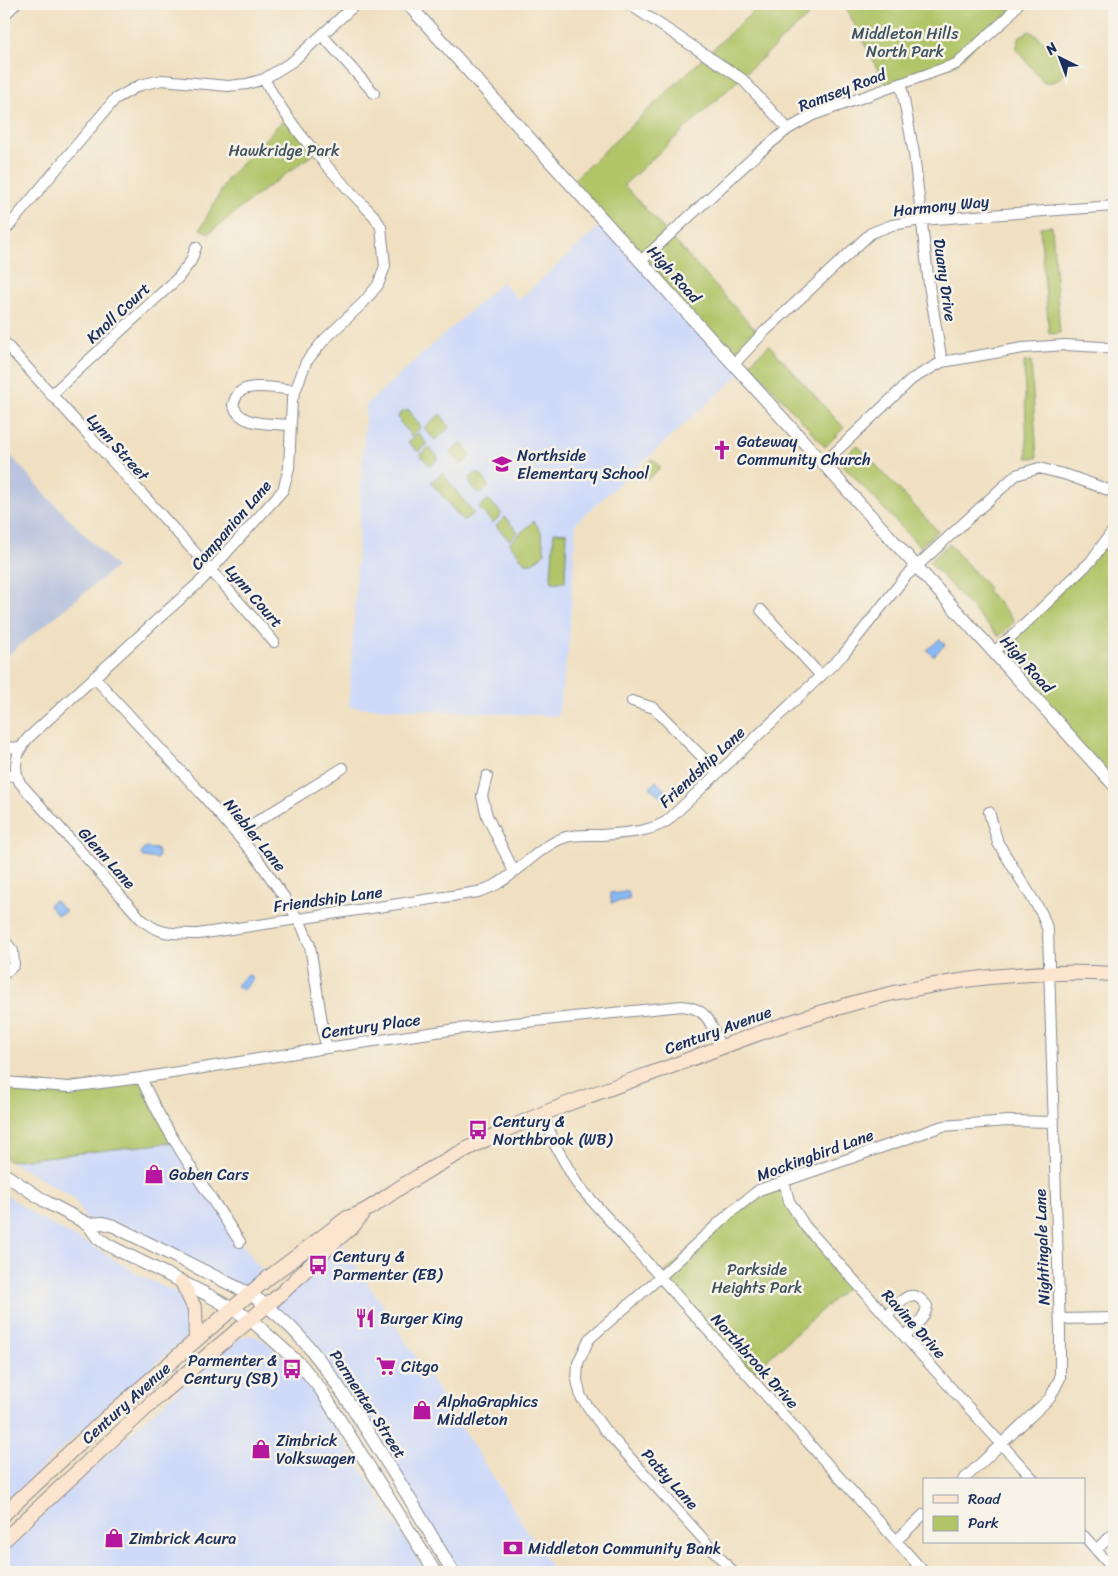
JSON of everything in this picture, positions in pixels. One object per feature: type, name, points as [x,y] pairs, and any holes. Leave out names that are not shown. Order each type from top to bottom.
[{"type":"main road","name":"Century Avenue","points":[[4,1540],[131,1422],[267,1305],[353,1226],[362,1214],[404,1185],[458,1153],[495,1134],[543,1114],[720,1048],[822,1012],[897,992],[968,980],[1049,974],[1114,974]]},
{"type":"main road","name":"Century Avenue","points":[[4,1514],[104,1420],[275,1272],[347,1218],[362,1214]]},
{"type":"main road","points":[[182,1282],[195,1309],[196,1340]]},
{"type":"street","points":[[4,14],[14,4]]},
{"type":"street","points":[[4,232],[108,106],[129,90],[140,85],[162,80],[228,86],[247,84],[264,79],[293,61],[356,4]]},
{"type":"street","name":"High Road","points":[[408,4],[1114,785]]},
{"type":"street","points":[[629,4],[742,80],[788,129]]},
{"type":"street","name":"Ramsey Road","points":[[641,261],[761,150],[788,129],[813,115],[956,64],[1005,20],[1018,4]]},
{"type":"street","points":[[322,35],[374,93]]},
{"type":"street","name":"Companion Lane","points":[[20,748],[28,738],[212,570],[283,490],[289,468],[292,400],[306,362],[324,340],[363,303],[378,285],[385,266],[381,227],[374,216],[315,154],[287,116],[264,79]]},
{"type":"street","name":"Duany Drive","points":[[901,84],[914,154],[921,220],[942,362]]},
{"type":"street","name":"Harmony Way","points":[[734,364],[764,332],[871,234],[892,224],[921,220],[1114,206]]},
{"type":"street","name":"Knoll Court","points":[[51,395],[178,278],[191,261],[196,246]]},
{"type":"street","name":"Lynn Street","points":[[4,342],[212,570]]},
{"type":"street","points":[[824,463],[912,379],[942,362],[1023,348],[1065,345],[1102,347],[1114,350]]},
{"type":"street","points":[[290,426],[247,421],[236,412],[233,405],[239,392],[244,389],[259,387],[295,390]]},
{"type":"street","points":[[916,566],[1016,475],[1039,468],[1067,475],[1114,492]]},
{"type":"street","points":[[994,652],[1091,561],[1114,529]]},
{"type":"street","name":"Friendship Lane","points":[[204,933],[478,892],[498,884],[545,848],[564,838],[576,835],[652,829],[661,825],[843,656],[916,566]]},
{"type":"street","name":"Lynn Court","points":[[212,570],[274,642]]},
{"type":"street","points":[[761,610],[821,676]]},
{"type":"street","name":"Niebler Lane","points":[[94,677],[128,712],[258,858],[297,918],[304,931],[312,955],[326,1048]]},
{"type":"street","points":[[632,700],[654,708],[718,773]]},
{"type":"street","points":[[4,747],[20,748],[17,757],[16,775],[4,776]]},
{"type":"street","points":[[237,834],[343,768]]},
{"type":"street","name":"Glenn Lane","points":[[16,775],[20,783],[69,839],[149,926],[162,933],[204,933]]},
{"type":"street","points":[[487,776],[482,796],[487,816],[514,872]]},
{"type":"street","name":"Nightingale Lane","points":[[964,1478],[1048,1401],[1060,1378],[1060,1319],[1048,931],[1042,914],[998,842],[989,812]]},
{"type":"street","points":[[4,940],[13,951],[14,965],[4,974]]},
{"type":"street","name":"Century Place","points":[[4,1082],[69,1087],[141,1078],[457,1029],[682,1006],[690,1007],[708,1018],[720,1048]]},
{"type":"street","points":[[141,1078],[176,1142],[240,1242]]},
{"type":"street","name":"Northbrook Drive","points":[[543,1114],[555,1145],[577,1184],[924,1572]]},
{"type":"street","name":"Mockingbird Lane","points":[[586,1404],[580,1393],[577,1380],[578,1363],[585,1345],[594,1334],[755,1192],[942,1126],[1008,1121],[1054,1122]]},
{"type":"street","name":"Parmenter Street","points":[[4,1174],[48,1203],[88,1224],[98,1238],[108,1245],[233,1308],[250,1319],[302,1366],[321,1390],[435,1572]]},
{"type":"street","name":"Ravine Drive","points":[[784,1181],[789,1201],[805,1226],[1032,1478]]},
{"type":"street","name":"Parmenter Street","points":[[88,1224],[103,1223],[114,1226],[250,1294],[267,1305],[311,1349],[327,1368],[453,1572]]},
{"type":"street","points":[[887,1316],[903,1298],[908,1296],[919,1297],[923,1301],[927,1306],[926,1314],[905,1336]]},
{"type":"street","points":[[1060,1319],[1114,1318]]},
{"type":"street","name":"Patty Lane","points":[[586,1404],[604,1429],[733,1572]]},
{"type":"street","points":[[896,1541],[923,1515]]},
{"type":"street","points":[[1096,1550],[1114,1533]]},
{"type":"street","points":[[1086,1538],[1114,1570]]},
{"type":"shaded area","name":"Northside Elementary School","points":[[605,221],[742,372],[576,523],[569,642],[558,716],[349,707],[366,405],[502,282],[519,300]]},
{"type":"shaded area","points":[[4,448],[47,496],[116,567],[4,658]]},
{"type":"shaded area","points":[[176,1142],[240,1242],[268,1278],[250,1294],[114,1226],[88,1224],[74,1198],[10,1161]]},
{"type":"shaded area","points":[[4,1193],[39,1218],[94,1247],[139,1275],[179,1294],[188,1303],[191,1329],[183,1340],[116,1398],[4,1503]]},
{"type":"shaded area","points":[[338,1238],[554,1572],[453,1572],[341,1389],[267,1305]]},
{"type":"shaded area","points":[[252,1335],[263,1340],[282,1356],[313,1392],[426,1572],[4,1572],[4,1551],[150,1415],[234,1342],[242,1337]]},
{"type":"green space","points":[[761,4],[821,4],[624,185],[761,336],[734,364],[570,183]]},
{"type":"green space","name":"Middleton Hills North Park","points":[[844,4],[1018,4],[956,64],[887,88]]},
{"type":"green space","points":[[1030,31],[1068,59],[1066,70],[1062,77],[1044,83],[1016,49],[1020,36]]},
{"type":"green space","name":"Hawkridge Park","points":[[287,116],[315,153],[209,233],[200,229],[228,178]]},
{"type":"green space","points":[[1052,226],[1060,333],[1049,334],[1040,227]]},
{"type":"green space","points":[[769,345],[844,428],[825,447],[750,363]]},
{"type":"green space","points":[[1031,361],[1037,458],[1027,458],[1024,362]]},
{"type":"green space","points":[[409,410],[421,427],[411,437],[398,417],[401,412]]},
{"type":"green space","points":[[440,414],[450,427],[435,440],[424,428]]},
{"type":"green space","points":[[418,433],[427,444],[418,452],[408,442]]},
{"type":"green space","points":[[461,443],[472,455],[461,465],[450,453]]},
{"type":"green space","points":[[857,445],[938,531],[920,547],[839,461]]},
{"type":"green space","points":[[429,447],[439,458],[430,466],[420,455]]},
{"type":"green space","points":[[652,459],[661,467],[648,479],[641,471]]},
{"type":"green space","points":[[442,473],[474,513],[463,521],[431,482]]},
{"type":"green space","points":[[479,473],[486,481],[488,487],[482,493],[477,492],[470,484],[470,478]]},
{"type":"green space","points":[[488,499],[502,514],[493,523],[479,508]]},
{"type":"green space","points":[[505,517],[518,532],[509,540],[496,526]]},
{"type":"green space","points":[[534,521],[541,532],[545,553],[532,563],[525,563],[509,543]]},
{"type":"green space","points":[[1114,529],[1114,785],[994,652],[1024,625]]},
{"type":"green space","points":[[554,532],[567,533],[565,582],[552,582]]},
{"type":"green space","points":[[949,544],[989,588],[987,590],[1015,621],[999,637],[929,562]]},
{"type":"green space","points":[[141,1078],[176,1142],[10,1161],[4,1158],[4,1082],[69,1087]]},
{"type":"green space","name":"Parkside Heights Park","points":[[784,1181],[789,1201],[854,1281],[749,1376],[660,1277],[730,1213]]},
{"type":"water","points":[[940,639],[945,645],[933,656],[927,650]]},
{"type":"water","points":[[656,781],[668,793],[662,799],[650,787]]},
{"type":"water","points":[[144,848],[157,849],[159,857],[157,859],[143,857],[141,854]]},
{"type":"water","points":[[628,891],[630,899],[612,903],[610,893]]},
{"type":"water","points":[[52,901],[55,901],[65,909],[65,912],[57,915],[49,906]]},
{"type":"water","points":[[246,976],[252,977],[252,980],[243,990],[236,985]]},
{"type":"place","name":"Gateway Community Church","points":[[722,450]]},
{"type":"place","name":"Northside Elementary School","points":[[502,464]]},
{"type":"place","name":"Century & Northbrook (WB)","points":[[478,1130]]},
{"type":"place","name":"Goben Cars","points":[[154,1174]]},
{"type":"place","name":"Century & Parmenter (EB)","points":[[318,1265]]},
{"type":"place","name":"Burger King","points":[[365,1318]]},
{"type":"place","name":"Citgo","points":[[386,1366]]},
{"type":"place","name":"Parmenter & Century (SB)","points":[[292,1369]]},
{"type":"place","name":"AlphaGraphics Middleton","points":[[422,1410]]},
{"type":"place","name":"Zimbrick Volkswagen","points":[[261,1449]]},
{"type":"place","name":"Zimbrick Acura","points":[[114,1538]]},
{"type":"place","name":"Middleton Community Bank","points":[[513,1548]]}]
